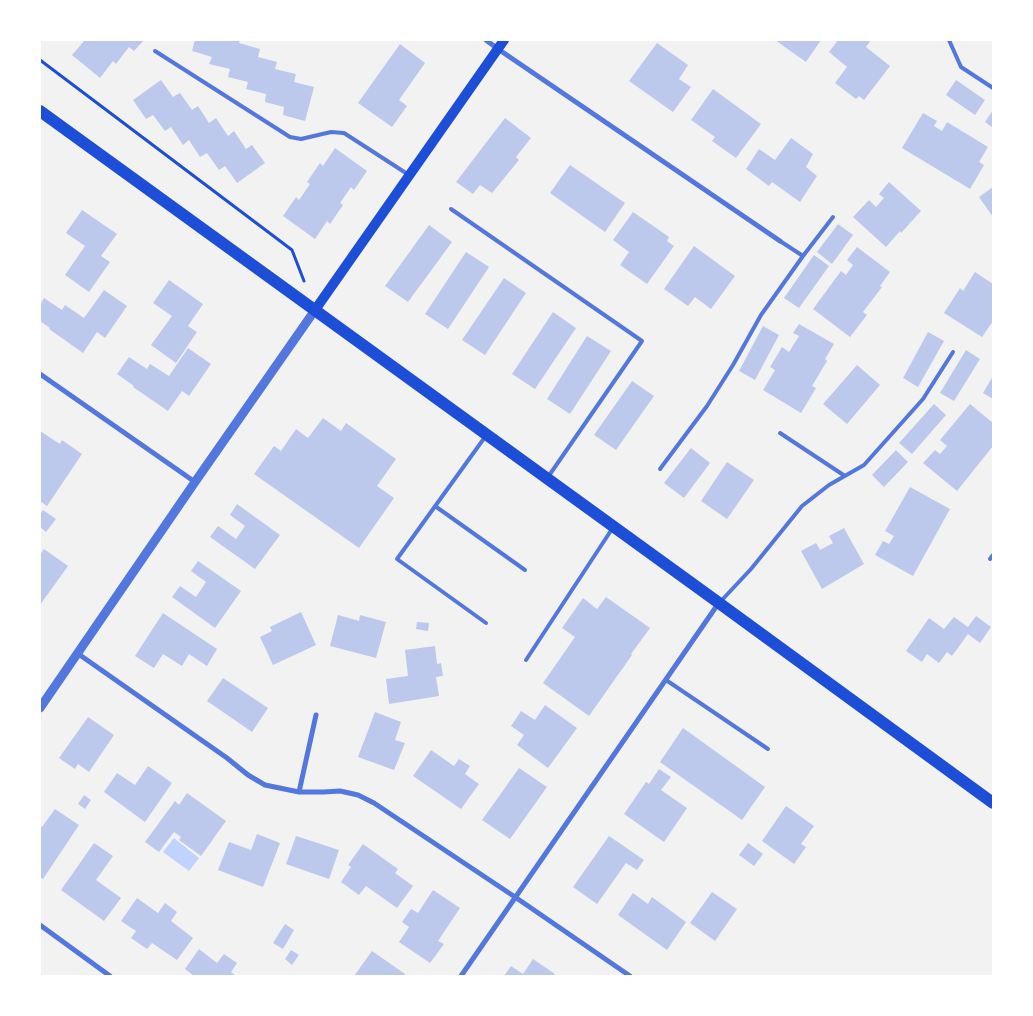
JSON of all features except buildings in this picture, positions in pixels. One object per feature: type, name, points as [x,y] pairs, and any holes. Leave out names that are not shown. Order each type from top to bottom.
[{"type":"main road","points":[[315,310],[504,40]]},
{"type":"main road","points":[[40,111],[993,803]]},
{"type":"street","points":[[486,40],[780,240]]},
{"type":"street","points":[[40,708],[194,482],[315,310]]},
{"type":"street","points":[[40,374],[194,482]]},
{"type":"street","points":[[461,976],[719,603]]},
{"type":"street","points":[[77,653],[227,758],[248,775],[265,785],[299,792],[340,791],[358,795],[374,803],[630,976]]},
{"type":"street","points":[[299,792],[316,715]]},
{"type":"street","points":[[40,925],[110,976]]},
{"type":"lane","points":[[949,40],[961,67],[993,88]]},
{"type":"lane","points":[[155,51],[290,137],[301,139],[331,132],[344,133],[409,175]]},
{"type":"lane","points":[[451,208],[642,340],[547,479]]},
{"type":"lane","points":[[660,469],[707,406],[761,316],[833,217]]},
{"type":"lane","points":[[780,240],[803,256]]},
{"type":"lane","points":[[719,603],[751,569],[802,506],[829,486],[864,465],[924,399],[953,352]]},
{"type":"lane","points":[[780,433],[845,476]]},
{"type":"lane","points":[[486,435],[397,559],[486,623]]},
{"type":"lane","points":[[435,506],[525,570]]},
{"type":"lane","points":[[526,660],[614,527]]},
{"type":"lane","points":[[666,680],[768,749]]},
{"type":"path","points":[[40,60],[292,250]]},
{"type":"water","points":[[174,838],[199,858],[189,871],[163,852]]}]
